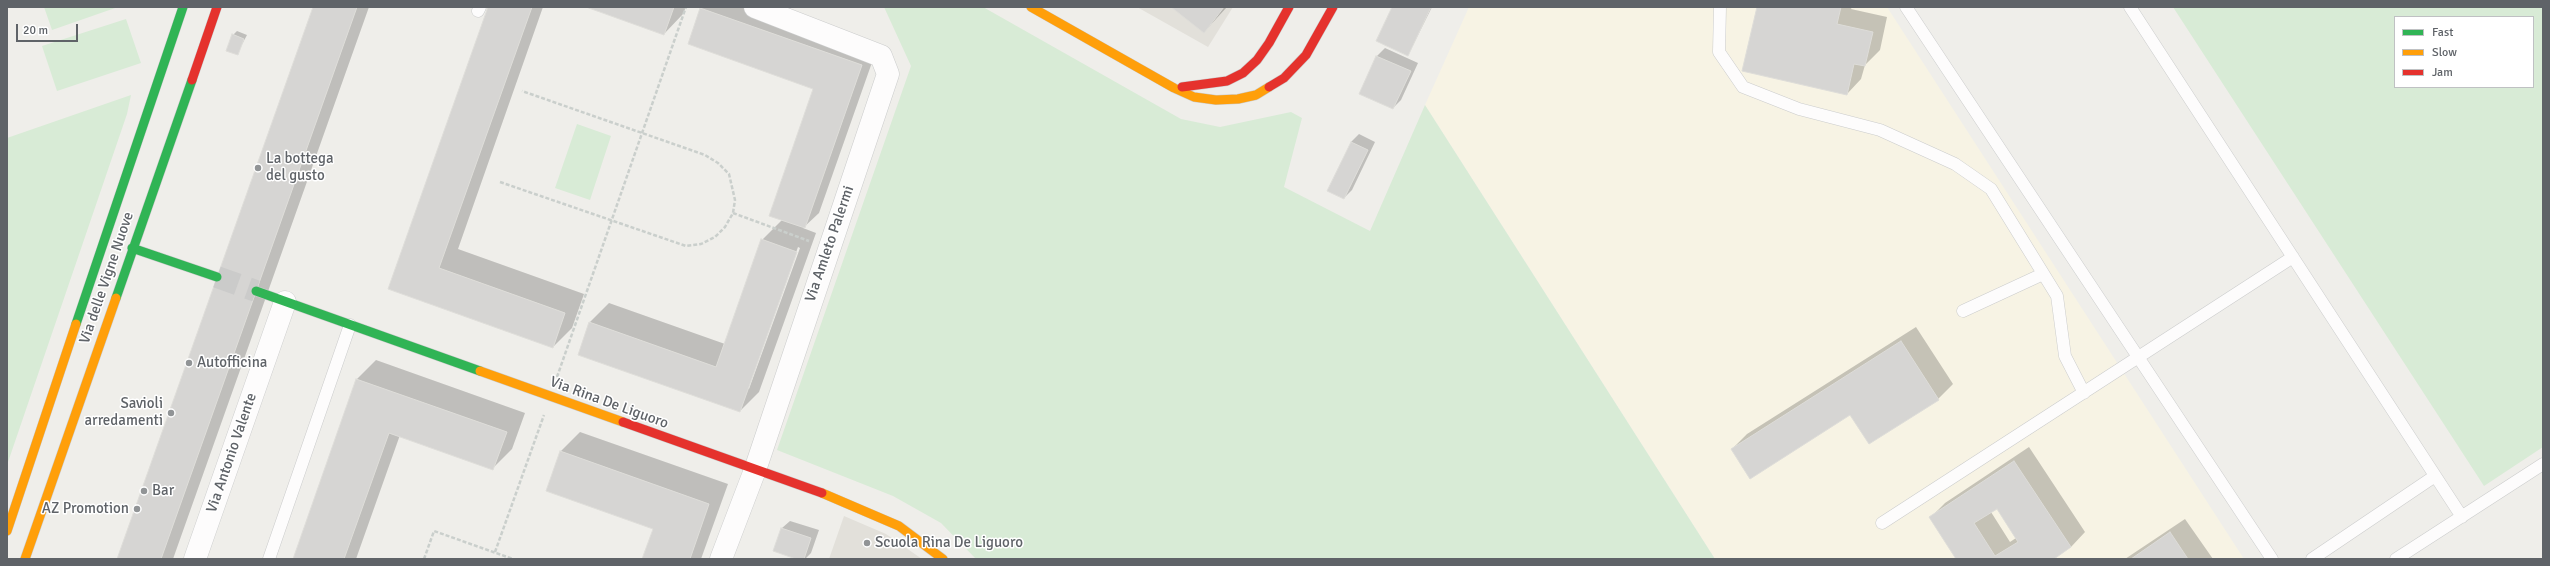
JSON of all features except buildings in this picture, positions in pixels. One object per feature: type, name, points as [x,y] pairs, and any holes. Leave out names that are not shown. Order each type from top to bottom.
[{"type":"main road","name":"Via delle Vigne Nuove","points":[[7,531],[183,7]]},
{"type":"main road","name":"Via delle Vigne Nuove","points":[[25,559],[217,7]]},
{"type":"main road","points":[[1031,7],[1174,88],[1194,97],[1216,100],[1250,96],[1273,87],[1295,68],[1306,55],[1332,7]]},
{"type":"main road","points":[[1174,88],[1227,81],[1243,74],[1257,60],[1269,43],[1289,7]]},
{"type":"main road","points":[[132,248],[217,277]]},
{"type":"main road","name":"Via Rina De Liguoro","points":[[256,291],[874,514],[921,540],[943,559]]},
{"type":"street","name":"Via Amleto Palermi","points":[[721,559],[755,470],[828,248],[888,74],[881,56],[755,7]]},
{"type":"street","name":"Via Antonio Valente","points":[[195,559],[285,302]]},
{"type":"lane","points":[[1720,7],[1719,52],[1743,87],[1799,109],[1880,130],[1955,164],[1991,189],[2057,296],[2065,356],[2084,393]]},
{"type":"lane","points":[[1906,7],[2272,559]]},
{"type":"lane","points":[[2130,7],[2462,517]]},
{"type":"lane","points":[[1882,523],[2293,257]]},
{"type":"lane","points":[[1962,311],[2043,274]]},
{"type":"lane","points":[[269,559],[350,325]]},
{"type":"lane","points":[[2396,559],[2543,464]]},
{"type":"lane","points":[[2312,559],[2435,476]]},
{"type":"path","points":[[495,552],[686,7]]},
{"type":"path","points":[[500,182],[611,222],[686,246],[701,244],[715,236],[725,227],[733,213],[735,200],[729,174],[718,163],[705,155],[522,91]]},
{"type":"path","points":[[733,213],[828,248]]},
{"type":"path","points":[[424,559],[434,531],[513,559]]},
{"type":"shaded area","points":[[1137,7],[1233,7],[1208,47]]},
{"type":"shaded area","points":[[1469,7],[1887,7],[2244,559],[1715,559],[1425,105]]},
{"type":"shaded area","name":"Scuola Rina De Liguoro","points":[[844,516],[886,534],[922,559],[829,559]]},
{"type":"green space","points":[[44,7],[118,7],[52,30]]},
{"type":"green space","points":[[884,7],[983,7],[1181,119],[1220,127],[1291,112],[1302,118],[1284,187],[1370,231],[1425,105],[1715,559],[976,559],[941,523],[893,496],[777,450],[911,66]]},
{"type":"green space","points":[[2173,7],[2543,7],[2543,447],[2484,486]]},
{"type":"green space","points":[[126,19],[141,63],[57,91],[42,46]]},
{"type":"green space","points":[[131,95],[127,114],[7,465],[7,138]]},
{"type":"green space","points":[[577,124],[611,136],[590,200],[555,188]]},
{"type":"tunnel","points":[[217,277],[256,291]]},
{"type":"traffic: fast","points":[[76,324],[183,7]]},
{"type":"traffic: fast","points":[[116,298],[192,80]]},
{"type":"traffic: fast","points":[[132,248],[217,277]]},
{"type":"traffic: fast","points":[[256,291],[480,371]]},
{"type":"traffic: slow","points":[[1031,7],[1174,88],[1194,97],[1216,100],[1238,99],[1256,95],[1269,87]]},
{"type":"traffic: slow","points":[[25,559],[116,298]]},
{"type":"traffic: slow","points":[[7,531],[76,324]]},
{"type":"traffic: slow","points":[[480,371],[623,422]]},
{"type":"traffic: slow","points":[[822,493],[899,526],[943,559]]},
{"type":"traffic: jam","points":[[192,80],[217,7]]},
{"type":"traffic: jam","points":[[1182,87],[1227,81],[1243,73],[1257,60],[1269,43],[1289,7]]},
{"type":"traffic: jam","points":[[1269,87],[1284,78],[1306,55],[1333,7]]},
{"type":"traffic: jam","points":[[623,422],[822,493]]},
{"type":"place","name":"La bottega del gusto","points":[[258,168]]},
{"type":"place","name":"Autofficina","points":[[189,363]]},
{"type":"place","name":"Savioli arredamenti","points":[[171,413]]},
{"type":"place","name":"Bar","points":[[144,491]]},
{"type":"place","name":"AZ Promotion","points":[[137,509]]},
{"type":"place","name":"Scuola Rina De Liguoro","points":[[867,543]]}]
